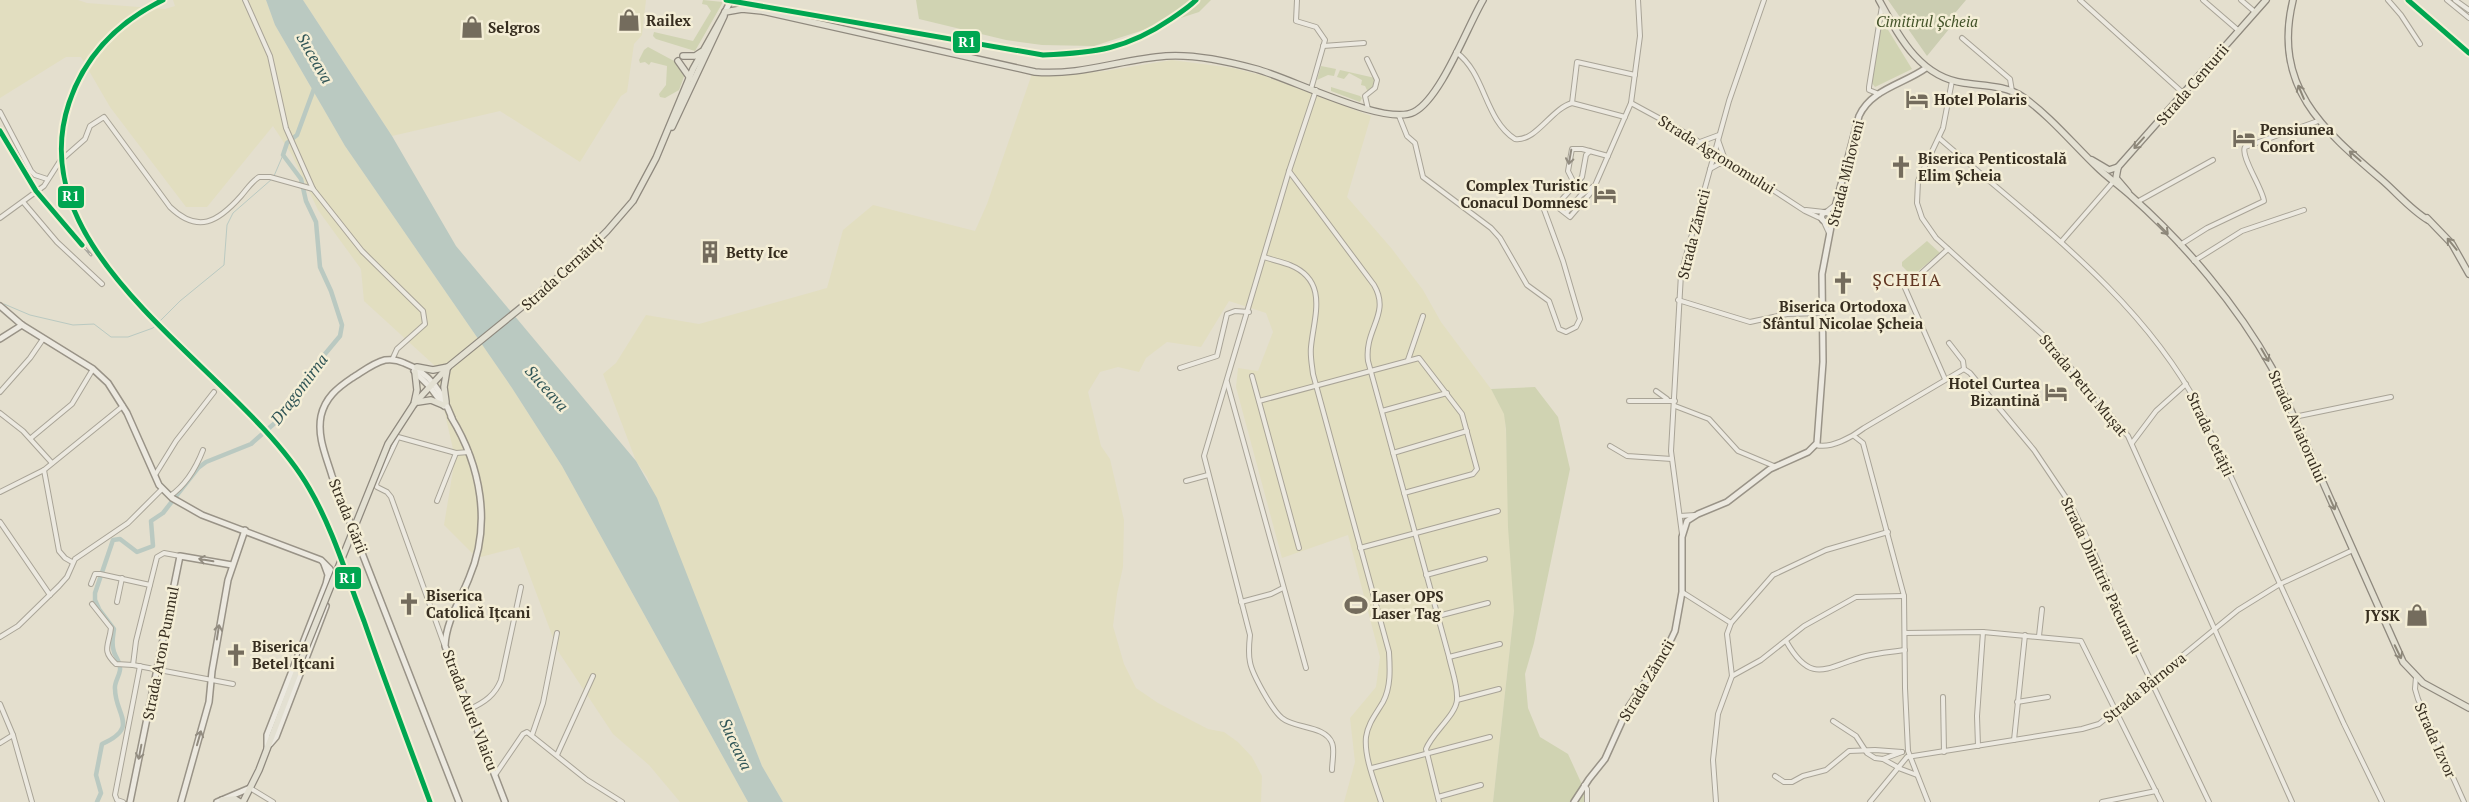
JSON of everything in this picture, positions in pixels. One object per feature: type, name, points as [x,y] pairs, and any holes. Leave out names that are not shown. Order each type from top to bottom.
[{"type":"main road","name":"Strada Cernăuți","points":[[656,158],[690,78],[731,0]]},
{"type":"main road","points":[[725,12],[742,9],[762,11],[1040,72],[1074,72],[1160,57],[1184,56],[1207,58],[1256,69],[1368,110],[1399,116],[1413,112],[1425,103],[1456,52],[1483,0]]},
{"type":"main road","points":[[1879,0],[1912,54],[1926,68],[1952,81],[2012,91]]},
{"type":"main road","name":"Strada Centurii","points":[[2118,167],[2266,0]]},
{"type":"main road","points":[[2293,0],[2291,14],[2291,60],[2303,97],[2318,121],[2332,136],[2400,193],[2452,244],[2469,274]]},
{"type":"main road","name":"Strada Cernăuți","points":[[243,802],[267,748],[395,430],[414,404],[448,367],[544,290],[576,262],[622,215],[636,197],[656,158],[723,21],[725,12]]},
{"type":"main road","points":[[690,78],[680,58],[695,56],[703,51]]},
{"type":"main road","name":"Strada Mihoveni","points":[[1816,445],[1819,435],[1823,382],[1822,274],[1829,233],[1827,216],[1836,204],[1859,116],[1869,101],[1926,68]]},
{"type":"main road","name":"Strada Aviatorului","points":[[2012,91],[2034,106],[2113,182],[2129,194],[2212,281],[2260,348],[2294,417],[2398,654],[2416,678],[2469,708]]},
{"type":"main road","points":[[2092,160],[2109,170],[2118,167],[2116,178],[2129,194]]},
{"type":"main road","points":[[0,306],[22,325],[94,369],[108,383],[123,406],[154,475],[162,489],[171,497],[202,515],[321,560],[332,572],[334,584],[276,737],[267,748]]},
{"type":"main road","points":[[0,339],[22,325]]},
{"type":"main road","points":[[392,360],[407,364],[416,369],[432,385]]},
{"type":"main road","name":"Strada Gării","points":[[392,360],[371,366],[340,386],[331,395],[321,417],[321,440],[332,476],[459,802]]},
{"type":"main road","points":[[448,367],[444,387],[444,403],[431,400],[414,404],[417,390],[416,369],[433,370],[448,367]]},
{"type":"main road","name":"Strada Aurel Vlaicu","points":[[432,385],[444,403],[468,452],[480,493],[480,548],[470,578],[448,625],[445,646],[496,775],[504,802]]},
{"type":"main road","points":[[1695,515],[1735,497],[1774,466],[1805,453],[1816,445]]},
{"type":"main road","name":"Strada Zămcii","points":[[1574,802],[1584,785],[1605,759],[1628,708],[1671,640],[1678,624],[1682,592],[1682,537],[1688,521],[1695,515]]},
{"type":"main road","points":[[181,802],[209,702],[211,680],[232,565],[244,530]]},
{"type":"main road","points":[[180,556],[232,565]]},
{"type":"main road","name":"Strada Aron Pumnul","points":[[130,802],[180,556]]},
{"type":"main road","points":[[267,748],[270,727],[326,584],[327,570],[321,560]]},
{"type":"main road","points":[[219,801],[250,788]]},
{"type":"main road","points":[[219,801],[235,799],[243,802]]},
{"type":"street","points":[[245,0],[270,56],[282,116],[289,136],[313,189],[362,251],[423,311],[425,324],[397,349],[392,360]]},
{"type":"street","points":[[1297,0],[1296,21],[1316,27],[1324,39],[1324,46],[1249,312],[1204,456],[1250,635],[1249,661],[1252,670],[1273,707],[1282,718],[1321,732],[1330,739],[1333,747],[1332,770]]},
{"type":"street","points":[[1399,116],[1407,136],[1415,143],[1423,177],[1479,218],[1500,238],[1524,281],[1549,301],[1557,326],[1566,332],[1576,327],[1580,319],[1563,261],[1542,204],[1547,201],[1568,215],[1581,195],[1594,186],[1631,103],[1640,36],[1638,0]]},
{"type":"street","name":"Strada Zămcii","points":[[1682,537],[1672,460],[1678,300],[1684,261],[1718,137],[1764,0]]},
{"type":"street","points":[[2080,0],[2183,93]]},
{"type":"street","points":[[2203,0],[2239,31]]},
{"type":"street","points":[[2241,0],[2255,12]]},
{"type":"street","points":[[2388,0],[2402,15],[2420,44]]},
{"type":"street","points":[[2447,0],[2469,18]]},
{"type":"street","points":[[2455,0],[2469,10]]},
{"type":"street","points":[[1879,94],[1869,90],[1869,87],[1882,6]]},
{"type":"street","points":[[1962,38],[2010,79],[2012,91]]},
{"type":"street","points":[[1324,46],[1364,43]]},
{"type":"street","points":[[1456,52],[1472,69],[1491,110],[1506,132],[1516,139],[1529,137],[1555,112],[1572,103],[1625,117]]},
{"type":"street","points":[[1367,60],[1377,80],[1375,88],[1365,96],[1368,110]]},
{"type":"street","points":[[1572,103],[1577,62],[1635,75]]},
{"type":"street","name":"Strada Petru Mușat","points":[[1952,81],[1939,138],[1918,181],[1917,203],[1926,226],[1948,250],[2044,336],[2107,410],[2132,443],[2170,533],[2292,802]]},
{"type":"street","name":"Strada Agronomului","points":[[1631,103],[1700,142],[1802,208],[1827,216]]},
{"type":"street","points":[[0,112],[31,171],[35,175],[47,179]]},
{"type":"street","points":[[0,218],[24,203],[44,186],[60,161],[85,139],[88,128],[96,121],[106,118],[170,207],[178,214],[191,220],[204,223],[213,222],[240,196],[253,180],[259,177],[273,178],[313,189]]},
{"type":"street","points":[[2180,246],[2207,228],[2264,201],[2254,172],[2245,159],[2243,150],[2245,147],[2318,121]]},
{"type":"street","points":[[1700,142],[1718,137],[1726,159]]},
{"type":"street","name":"Strada Cetății","points":[[1939,138],[2061,242],[2121,300],[2186,384],[2200,409],[2382,802]]},
{"type":"street","points":[[1574,183],[1568,171],[1571,150],[1574,148],[1608,156]]},
{"type":"street","points":[[1556,206],[1574,183],[1583,175],[1586,155],[1590,151]]},
{"type":"street","points":[[2137,202],[2213,160]]},
{"type":"street","points":[[1710,169],[1719,164],[1730,162]]},
{"type":"street","points":[[1289,171],[1378,291],[1380,310],[1370,333],[1366,350],[1449,657],[1457,700],[1429,742],[1426,754],[1439,802]]},
{"type":"street","points":[[2061,242],[2113,182]]},
{"type":"street","points":[[24,203],[57,242],[102,284]]},
{"type":"street","points":[[1829,233],[1827,216],[1836,204]]},
{"type":"street","name":"Strada Agronomului","points":[[1802,208],[1827,216]]},
{"type":"street","points":[[2194,261],[2242,231],[2304,210]]},
{"type":"street","points":[[1945,379],[1905,288],[1948,250]]},
{"type":"street","points":[[1264,257],[1300,271],[1313,286],[1318,307],[1311,346],[1316,386],[1390,663],[1386,696],[1371,719],[1366,736],[1381,802]]},
{"type":"street","points":[[1678,300],[1750,322],[1786,314],[1822,313]]},
{"type":"street","points":[[1180,368],[1217,356],[1227,314],[1236,311],[1249,312]]},
{"type":"street","points":[[1408,360],[1423,316]]},
{"type":"street","points":[[0,392],[30,358],[43,338]]},
{"type":"street","name":"Strada Dimitrie Păcurariu","points":[[1949,343],[1963,361],[1964,369],[1970,373],[2018,430],[2061,488],[2093,550],[2151,682],[2209,802]]},
{"type":"street","points":[[1259,401],[1419,358],[1462,414],[1477,467],[1476,472],[1404,493]]},
{"type":"street","points":[[31,438],[72,404],[94,369]]},
{"type":"street","points":[[1816,445],[1825,446],[1854,436],[1964,369]]},
{"type":"street","points":[[1252,376],[1299,548]]},
{"type":"street","points":[[1227,382],[1306,668]]},
{"type":"street","points":[[2132,443],[2156,412],[2186,384]]},
{"type":"street","points":[[1656,391],[1667,399]]},
{"type":"street","points":[[154,475],[176,442],[214,392]]},
{"type":"street","points":[[1382,412],[1447,394]]},
{"type":"street","points":[[2294,417],[2391,397]]},
{"type":"street","points":[[1629,401],[1675,400]]},
{"type":"street","points":[[0,492],[44,470],[123,406]]},
{"type":"street","points":[[1675,406],[1709,419],[1738,451],[1774,466]]},
{"type":"street","points":[[0,413],[31,438],[52,463]]},
{"type":"street","points":[[1393,453],[1467,431]]},
{"type":"street","points":[[1854,436],[1863,443],[1904,596],[1909,754],[1928,802]]},
{"type":"street","points":[[445,646],[391,497],[376,487],[376,484],[398,437],[456,453],[468,452]]},
{"type":"street","points":[[1610,446],[1628,456],[1672,460]]},
{"type":"street","points":[[171,497],[195,468],[202,450]]},
{"type":"street","points":[[438,501],[456,453]]},
{"type":"street","points":[[44,470],[59,551],[64,558],[72,562]]},
{"type":"street","points":[[1186,482],[1208,475]]},
{"type":"street","points":[[0,637],[18,626],[64,581],[72,562],[128,523],[162,489]]},
{"type":"street","points":[[1360,548],[1498,511]]},
{"type":"street","points":[[1680,516],[1695,515]]},
{"type":"street","points":[[0,522],[50,595]]},
{"type":"street","points":[[1716,802],[1712,768],[1718,714],[1732,676],[1727,634],[1731,623],[1773,575],[1826,550],[1888,532]]},
{"type":"street","name":"Strada Bârnova","points":[[1902,752],[1909,754],[1944,752],[2093,726],[2117,711],[2238,610],[2280,584],[2353,550]]},
{"type":"street","points":[[133,665],[136,641],[157,557],[164,553],[180,556]]},
{"type":"street","points":[[1426,575],[1485,559]]},
{"type":"street","points":[[91,584],[95,574],[100,574],[150,585]]},
{"type":"street","points":[[117,602],[122,578]]},
{"type":"street","points":[[470,709],[495,693],[501,680],[521,587]]},
{"type":"street","points":[[1241,602],[1271,594],[1283,588]]},
{"type":"street","points":[[1682,592],[1731,623]]},
{"type":"street","points":[[1732,676],[1761,660],[1804,626],[1856,597],[1904,596]]},
{"type":"street","points":[[1438,616],[1488,602]]},
{"type":"street","points":[[92,604],[111,628],[106,652],[107,656],[116,664],[140,666],[232,684]]},
{"type":"street","points":[[2040,636],[2042,609]]},
{"type":"street","points":[[1905,633],[1983,632],[2075,639],[2084,642],[2161,802]]},
{"type":"street","points":[[1978,746],[1977,716],[1983,632]]},
{"type":"street","points":[[532,735],[543,703],[557,633]]},
{"type":"street","points":[[2014,740],[2025,635]]},
{"type":"street","points":[[1786,641],[1806,666],[1816,670],[1835,667],[1867,655],[1905,650]]},
{"type":"street","points":[[1449,657],[1500,644]]},
{"type":"street","points":[[123,802],[117,800],[115,795],[140,666]]},
{"type":"street","points":[[557,755],[593,676]]},
{"type":"street","name":"Strada Izvor","points":[[2416,678],[2418,699],[2464,802]]},
{"type":"street","points":[[1457,700],[1499,689]]},
{"type":"street","points":[[1943,696],[1944,752]]},
{"type":"street","points":[[2017,702],[2048,697]]},
{"type":"street","points":[[0,704],[13,735],[32,802]]},
{"type":"street","points":[[1833,721],[1856,736],[1865,750],[1872,756],[1883,759],[1898,768],[1917,775]]},
{"type":"street","points":[[496,775],[523,734],[527,732],[587,780],[622,802]]},
{"type":"street","points":[[0,743],[13,735]]},
{"type":"street","points":[[1372,768],[1490,737]]},
{"type":"street","points":[[1775,776],[1784,782],[1792,782],[1804,776],[1826,770],[1849,751],[1902,752]]},
{"type":"street","points":[[1883,759],[1902,752]]},
{"type":"street","points":[[1870,802],[1909,754]]},
{"type":"street","points":[[1438,797],[1481,785]]},
{"type":"street","points":[[1584,785],[1587,791],[1587,802]]},
{"type":"street","points":[[250,788],[273,802]]},
{"type":"street","points":[[2102,802],[2156,791]]},
{"type":"shaded area","points":[[0,0],[78,0],[87,3],[165,9],[175,6],[173,0],[266,0],[275,25],[345,146],[512,388],[562,466],[748,802],[680,802],[649,765],[613,734],[558,651],[519,547],[477,558],[444,525],[455,458],[434,365],[364,301],[361,269],[318,210],[292,155],[273,126],[207,207],[186,207],[110,107],[81,57],[66,57],[0,98]]},
{"type":"shaded area","points":[[303,0],[646,0],[642,35],[634,44],[627,92],[621,96],[580,162],[500,111],[392,136]]},
{"type":"shaded area","points":[[1172,60],[1233,68],[1265,76],[1371,116],[1347,197],[1392,249],[1423,290],[1441,322],[1491,389],[1505,414],[1514,611],[1493,802],[1344,802],[1355,762],[1350,718],[1376,687],[1380,657],[1348,535],[1282,558],[1236,387],[1238,368],[1258,371],[1273,332],[1266,313],[1229,301],[1201,347],[1167,342],[1146,358],[1139,372],[1118,367],[1100,372],[1088,392],[1101,446],[1110,459],[1124,520],[1123,567],[1113,626],[1124,664],[1136,688],[1158,703],[1208,729],[1224,732],[1238,742],[1252,757],[1262,776],[1261,802],[783,802],[762,766],[647,477],[636,461],[603,374],[616,363],[646,315],[699,324],[827,288],[843,230],[873,205],[975,231],[987,204],[1034,68],[1059,75],[1105,71]]},
{"type":"green space","points":[[703,0],[723,2],[695,51],[656,39],[653,36],[654,32],[693,41],[711,11],[707,5],[702,4]]},
{"type":"green space","points":[[916,0],[1211,0],[1199,12],[1094,46],[1042,45],[1006,40],[919,19]]},
{"type":"green space","name":"Cimitirul Șcheia","points":[[1888,0],[1966,0],[1955,13],[1958,18],[1927,56]]},
{"type":"green space","points":[[1882,20],[1912,69],[1875,87],[1872,83]]},
{"type":"green space","points":[[648,47],[674,61],[685,74],[679,90],[665,98],[660,97],[659,94],[666,85],[667,66],[651,62],[649,65],[645,62],[640,63],[639,60],[644,50]]},
{"type":"green space","points":[[1321,66],[1336,69],[1334,76],[1328,75],[1317,80]]},
{"type":"green space","points":[[1340,70],[1375,78],[1375,84],[1368,92],[1365,86],[1361,85],[1362,80],[1349,73],[1344,79],[1337,77]]},
{"type":"green space","points":[[1331,87],[1362,98],[1360,102],[1331,91]]},
{"type":"green space","points":[[1927,241],[1940,253],[1912,276],[1902,266],[1902,262]]},
{"type":"green space","points":[[1535,387],[1558,417],[1570,469],[1534,643],[1525,674],[1528,708],[1540,737],[1568,754],[1590,802],[1493,802],[1514,611],[1508,527],[1506,429],[1504,414],[1491,389]]},
{"type":"water","name":"Suceava","points":[[266,0],[303,0],[392,136],[456,246],[636,461],[657,498],[762,766],[783,802],[748,802],[562,466],[512,388],[345,146],[275,25]]},
{"type":"waterway","name":"Dragomirna","points":[[97,802],[101,793],[96,775],[102,744],[113,738],[120,732],[123,726],[115,689],[120,667],[112,641],[114,629],[99,609],[95,600],[95,593],[113,540],[120,539],[137,552],[153,546],[151,521],[163,513],[198,468],[206,462],[251,444],[276,422],[300,384],[340,336],[342,325],[331,291],[320,267],[316,222],[306,201],[301,179],[283,155],[287,143],[297,135],[315,86]]},
{"type":"waterway","points":[[274,176],[283,155]]},
{"type":"waterway","points":[[4,304],[30,315],[73,325],[94,324],[111,337],[128,337],[153,328],[180,301],[224,265],[227,225],[233,213],[272,179]]},
{"type":"railway","points":[[163,0],[132,19],[105,42],[84,70],[76,86],[69,103],[62,159],[75,212],[104,262],[144,310],[236,400],[277,444],[309,488],[339,553],[430,802]]},
{"type":"railway","points":[[2408,0],[2469,53]]},
{"type":"railway","points":[[0,131],[36,191],[91,255]]},
{"type":"transit line","name":"R1","points":[[163,0],[132,19],[105,42],[84,70],[76,86],[69,103],[62,159],[75,212],[104,262],[144,310],[236,400],[277,444],[309,488],[339,553],[430,802]]},
{"type":"transit line","name":"R1","points":[[726,0],[1043,55],[1095,51],[1125,43],[1155,29],[1196,0]]},
{"type":"transit line","name":"R1","points":[[2408,0],[2469,53]]},
{"type":"transit line","name":"R1","points":[[0,131],[36,191],[82,245]]},
{"type":"place","name":"Railex","points":[[629,20]]},
{"type":"place","name":"Selgros","points":[[472,27]]},
{"type":"place","name":"Hotel Polaris","points":[[1917,99]]},
{"type":"place","name":"Pensiunea Confort","points":[[2244,138]]},
{"type":"place","name":"Biserica Penticostală Elim Șcheia","points":[[1901,167]]},
{"type":"place","name":"Complex Turistic Conacul Domnesc","points":[[1605,194]]},
{"type":"place","name":"Betty Ice","points":[[710,252]]},
{"type":"place","name":"Biserica Ortodoxa Sfântul Nicolae Șcheia","points":[[1843,283]]},
{"type":"place","name":"Hotel Curtea Bizantină","points":[[2056,392]]},
{"type":"place","name":"Biserica Catolică Ițcani","points":[[409,604]]},
{"type":"place","name":"Laser OPS Laser Tag","points":[[1356,605]]},
{"type":"place","name":"JYSK","points":[[2417,615]]},
{"type":"place","name":"Biserica Betel Iţcani","points":[[236,655]]},
{"type":"district","name":"ȘCHEIA","points":[[1907,279]]}]
